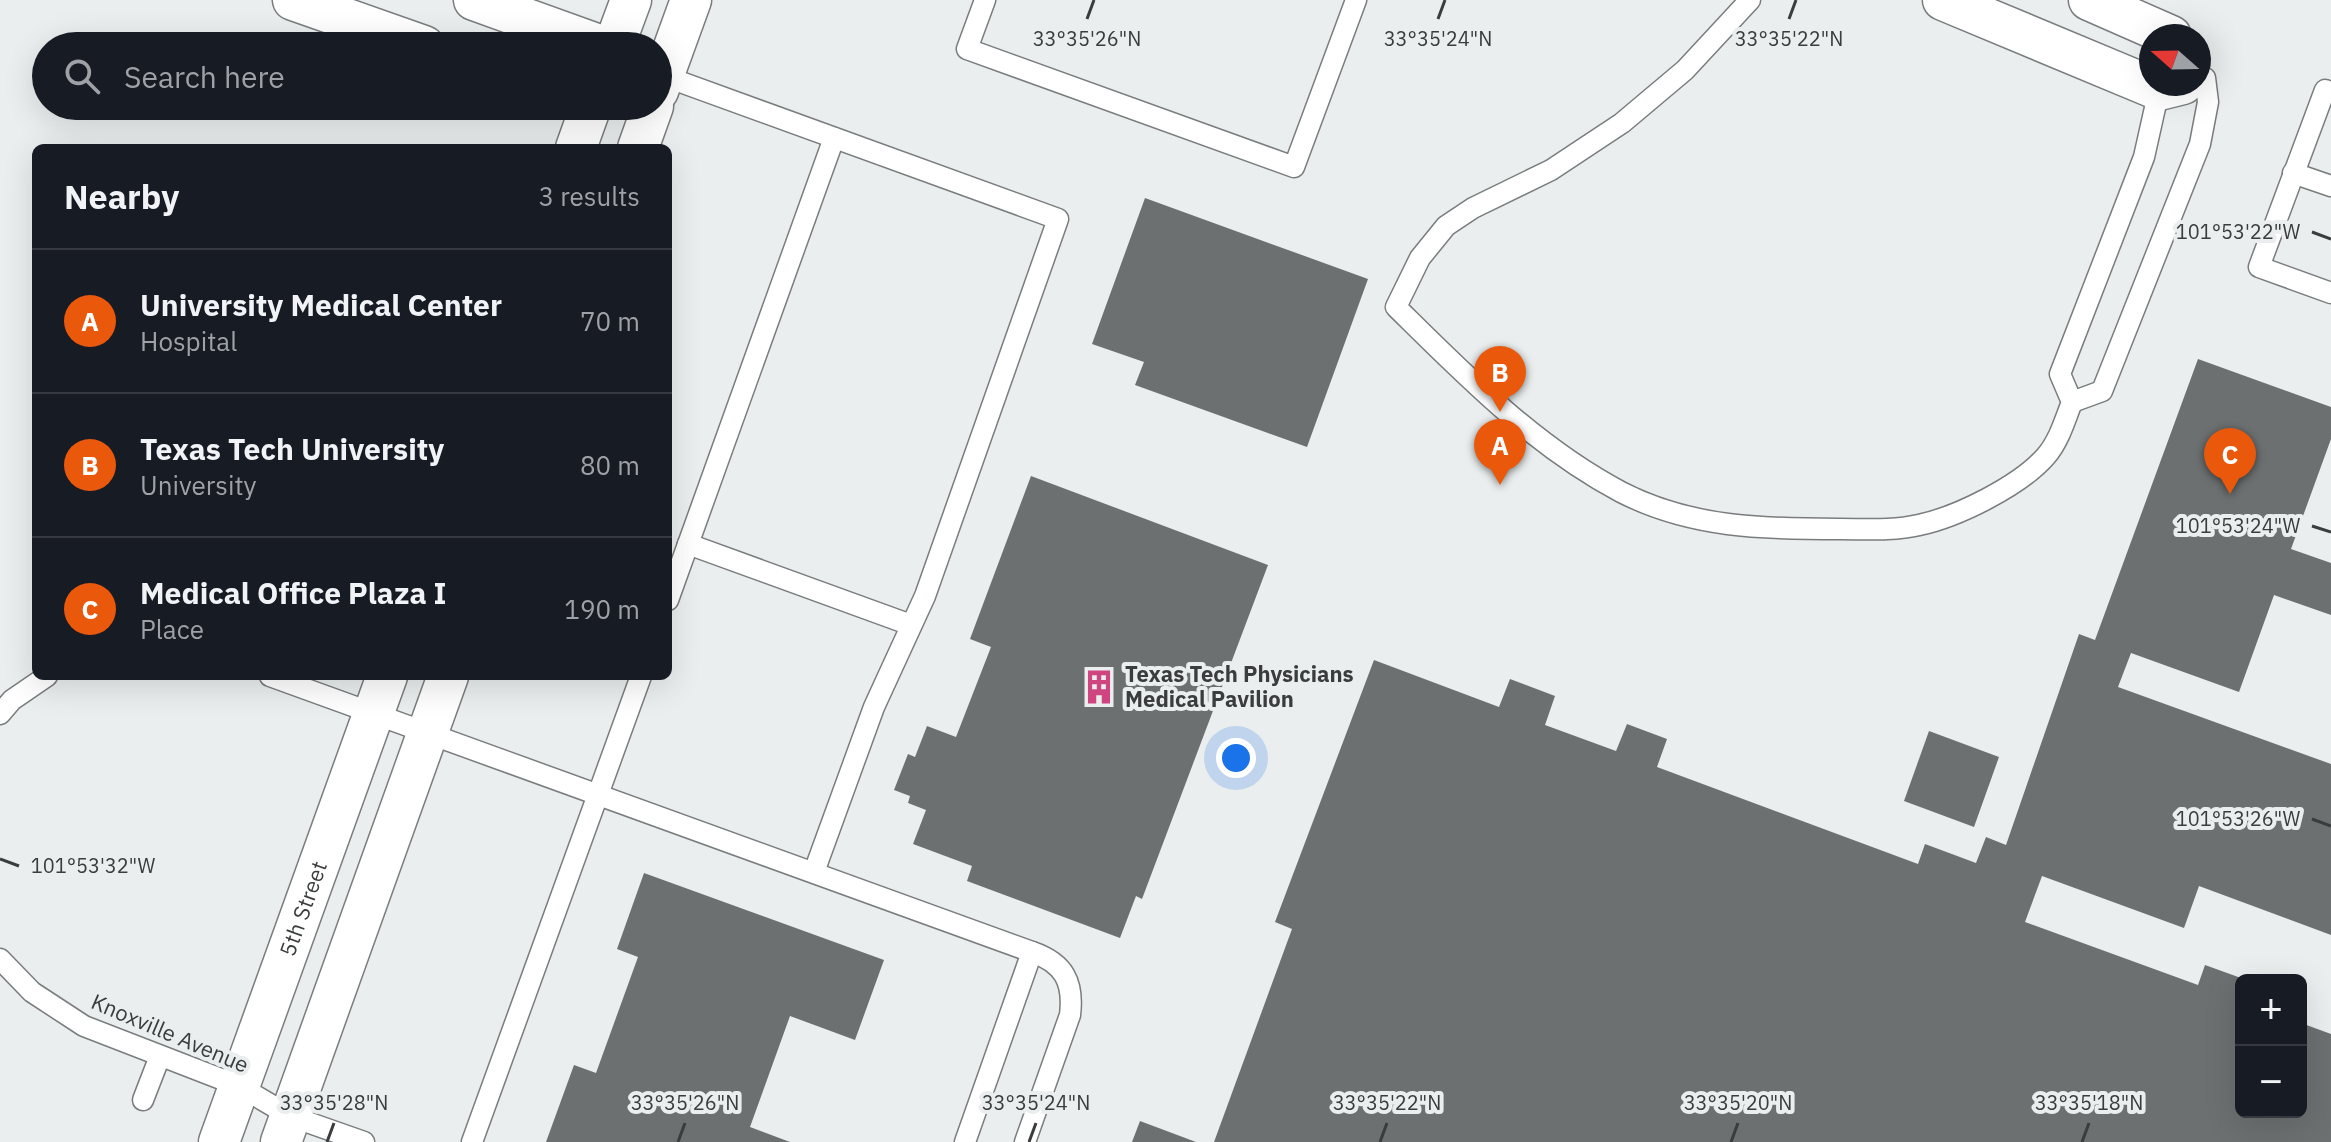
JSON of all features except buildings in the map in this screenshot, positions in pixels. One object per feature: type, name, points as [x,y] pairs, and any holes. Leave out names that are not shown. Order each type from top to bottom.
[{"type":"street","points":[[293,0],[384,32]]},
{"type":"street","points":[[474,0],[563,32]]},
{"type":"street","points":[[619,32],[631,0]]},
{"type":"street","points":[[672,49],[691,0]]},
{"type":"street","points":[[1943,0],[2139,64]]},
{"type":"street","points":[[2089,0],[2144,24]]},
{"type":"street","points":[[577,144],[586,120]]},
{"type":"street","points":[[639,144],[647,120]]},
{"type":"street","points":[[285,1129],[447,680]]},
{"type":"street","name":"5th Street","points":[[219,1142],[380,694]]},
{"type":"lane","points":[[985,0],[967,49],[1294,167],[1356,0]]},
{"type":"lane","points":[[1750,0],[1685,70],[1622,123],[1551,170],[1446,226],[1420,258],[1396,307],[1462,373],[1567,460],[1622,492],[1673,514],[1750,529],[1899,529],[1946,518],[2027,474],[2046,456],[2072,402],[2102,391],[2200,144],[2208,102],[2203,96]]},
{"type":"lane","points":[[672,89],[834,138],[1058,219],[925,596],[874,707],[814,872]]},
{"type":"lane","points":[[2331,92],[2325,90],[2259,267],[2331,293]]},
{"type":"lane","points":[[2072,402],[2060,374],[2144,157],[2180,96]]},
{"type":"lane","points":[[672,589],[834,138]]},
{"type":"lane","points":[[2293,173],[2331,186]]},
{"type":"lane","points":[[688,544],[911,625]]},
{"type":"lane","points":[[0,714],[12,700],[41,680]]},
{"type":"lane","points":[[294,680],[380,694],[428,732],[1058,964],[1072,986],[1070,1015],[1025,1142]]},
{"type":"lane","points":[[472,1142],[640,680]]},
{"type":"lane","points":[[965,1142],[1032,952]]},
{"type":"lane","name":"Knoxville Avenue","points":[[0,959],[32,992],[84,1026],[239,1086],[285,1129],[364,1142]]},
{"type":"lane","points":[[143,1100],[160,1056]]},
{"type":"place","name":"Texas Tech University","points":[[1500,412]]},
{"type":"place","name":"University Medical Center","points":[[1500,485]]},
{"type":"place","name":"Medical Office Plaza I","points":[[2230,494]]},
{"type":"place","name":"Texas Tech Physicians Medical Pavilion","points":[[1099,687]]}]
